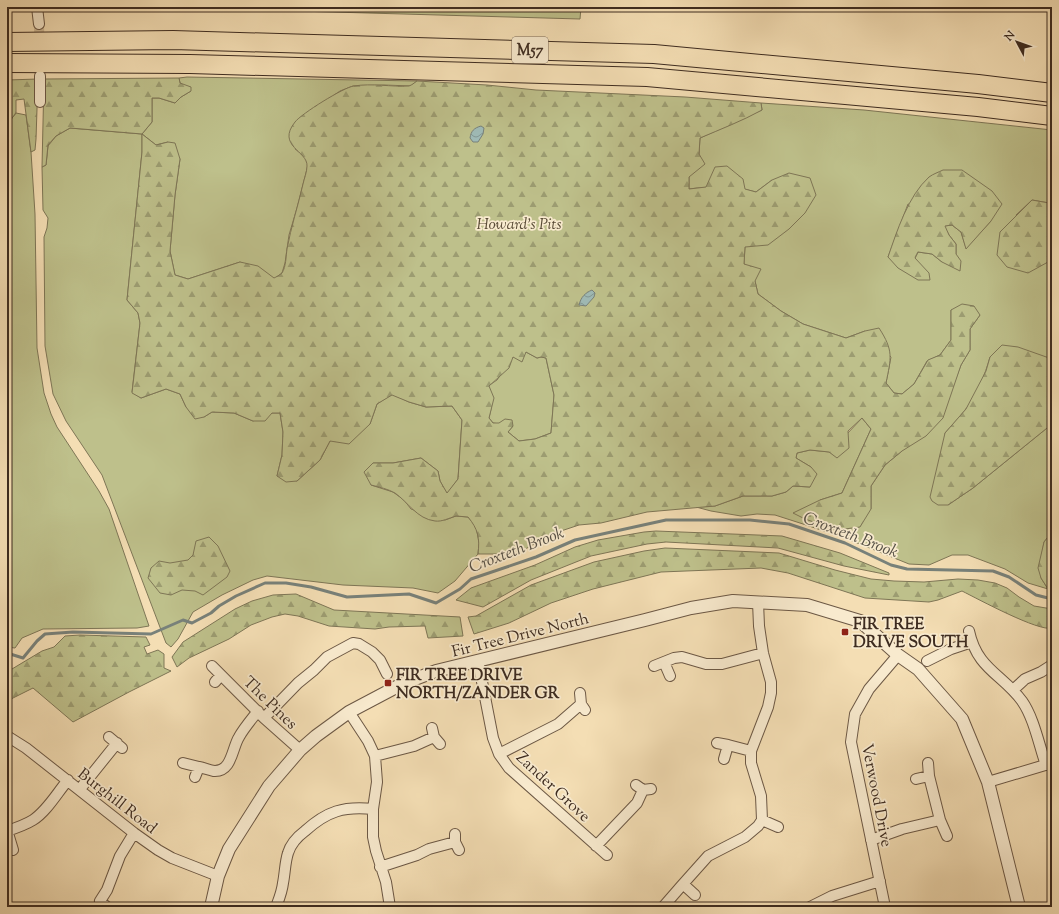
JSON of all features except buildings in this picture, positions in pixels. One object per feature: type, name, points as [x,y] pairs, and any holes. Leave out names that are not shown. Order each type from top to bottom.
[{"type":"highway","name":"M57","points":[[7,42],[174,40],[654,54],[970,83],[1052,93]]},
{"type":"highway","name":"M57","points":[[8,63],[190,64],[647,77],[978,107],[1052,116]]},
{"type":"street","points":[[37,7],[39,24]]},
{"type":"street","points":[[40,76],[40,102]]},
{"type":"street","name":"Fir Tree Drive North","points":[[211,907],[218,876],[229,848],[269,786],[300,750],[350,712],[378,696],[418,677],[436,671],[691,608],[733,601],[758,602]]},
{"type":"street","points":[[663,907],[708,856],[745,837],[752,832],[762,820],[761,796],[751,763],[751,751],[768,707],[771,693],[771,682],[763,653],[758,602],[807,605],[860,621],[898,655],[918,669],[962,718],[988,782],[1019,907]]},
{"type":"street","points":[[969,631],[972,642],[984,664],[1013,690],[1023,702],[1049,764],[988,782]]},
{"type":"street","points":[[927,660],[951,649],[972,642]]},
{"type":"street","points":[[184,763],[197,772],[220,770],[226,766],[230,762],[238,738],[261,715],[327,657],[353,644],[359,644],[372,652],[380,660],[387,674]]},
{"type":"street","points":[[654,666],[674,658],[682,657],[706,664],[722,664],[763,653]]},
{"type":"street","name":"Verwood Drive","points":[[885,907],[852,742],[855,714],[869,688],[898,655]]},
{"type":"street","name":"Zander Grove","points":[[478,661],[492,738],[509,768],[607,855]]},
{"type":"street","points":[[664,662],[670,676]]},
{"type":"street","points":[[1013,690],[1025,679],[1052,665]]},
{"type":"street","name":"The Pines","points":[[212,666],[218,679],[300,750]]},
{"type":"street","points":[[500,754],[558,724],[583,707],[580,693]]},
{"type":"street","points":[[350,712],[368,741],[375,756],[377,782],[373,809],[373,837],[380,867],[386,882],[390,907]]},
{"type":"street","name":"Burghill Road","points":[[7,736],[26,748],[80,789],[134,833],[172,858],[218,876]]},
{"type":"street","points":[[375,756],[414,746],[435,736]]},
{"type":"street","points":[[80,789],[116,742]]},
{"type":"street","points":[[717,743],[751,751]]},
{"type":"street","points":[[724,759],[728,745]]},
{"type":"street","points":[[928,763],[929,776],[940,820],[946,836]]},
{"type":"street","points":[[916,779],[929,776]]},
{"type":"street","points":[[13,850],[7,830],[34,820],[42,813],[68,780]]},
{"type":"street","points":[[596,846],[636,803],[644,788]]},
{"type":"street","points":[[276,907],[282,888],[288,851],[291,844],[297,837],[314,823],[331,813],[349,808],[373,809]]},
{"type":"street","points":[[762,820],[778,827]]},
{"type":"street","points":[[871,840],[902,829],[940,820]]},
{"type":"street","points":[[100,905],[120,856],[134,833]]},
{"type":"street","points":[[380,867],[417,855],[429,849],[456,842]]},
{"type":"street","points":[[810,907],[832,896],[880,881]]},
{"type":"street","points":[[683,884],[695,895]]},
{"type":"green space","points":[[296,7],[581,7],[580,19],[297,11]]},
{"type":"green space","points":[[179,78],[417,81],[411,86],[353,86],[340,91],[324,102],[295,149],[304,156],[308,165],[289,235],[285,263],[282,273],[274,279],[240,262],[188,279],[175,275],[170,251],[180,159],[168,142],[156,145],[142,134],[152,122],[152,98],[159,98],[175,103],[191,91],[180,83]]},
{"type":"green space","points":[[179,78],[180,83],[191,87],[191,91],[175,103],[159,98],[152,98],[152,122],[142,134],[70,128],[56,136],[48,145],[46,165],[42,167],[44,79]]},
{"type":"green space","points":[[38,79],[35,150],[31,152],[24,99],[16,100],[16,113],[9,122],[7,122],[7,80]]},
{"type":"green space","name":"Howard's Pits","points":[[417,81],[487,85],[536,90],[685,97],[761,103],[762,110],[700,138],[699,154],[705,164],[689,177],[689,189],[706,187],[715,167],[727,166],[743,179],[745,189],[756,192],[772,180],[789,173],[810,178],[816,195],[805,213],[789,229],[768,245],[745,247],[744,264],[761,269],[755,281],[758,294],[781,311],[803,324],[846,338],[879,328],[887,343],[890,355],[886,383],[894,393],[902,394],[914,384],[928,360],[940,355],[951,340],[951,310],[962,304],[974,306],[980,315],[970,329],[970,350],[961,365],[943,418],[926,436],[902,451],[885,465],[871,486],[871,509],[860,527],[837,530],[805,519],[793,513],[820,500],[842,493],[871,429],[862,418],[848,431],[849,448],[837,458],[829,452],[810,450],[797,453],[796,458],[811,467],[817,474],[810,487],[793,486],[786,492],[772,496],[743,496],[715,506],[647,512],[601,523],[579,525],[555,533],[516,554],[478,554],[478,534],[468,517],[456,516],[438,521],[429,520],[418,514],[395,493],[371,485],[364,472],[373,463],[393,463],[421,458],[438,471],[440,481],[447,493],[458,479],[462,420],[452,406],[426,407],[392,395],[377,404],[370,424],[349,444],[330,441],[320,460],[297,481],[286,482],[277,476],[282,455],[283,432],[280,413],[272,413],[265,421],[253,421],[234,413],[212,412],[204,417],[195,419],[186,407],[180,394],[166,389],[141,398],[132,393],[140,323],[138,313],[127,300],[142,152],[142,134],[156,145],[168,142],[175,143],[180,159],[170,251],[175,275],[188,279],[240,262],[258,266],[274,278],[282,273],[284,268],[287,249],[307,168],[306,161],[303,156],[291,143],[289,137],[290,130],[295,122],[305,113],[323,101],[354,86],[409,86]],"holes":[[[526,352],[537,358],[546,358],[554,395],[551,433],[535,439],[519,441],[508,432],[513,426],[512,420],[505,419],[499,423],[493,423],[489,418],[494,398],[489,386],[509,368],[513,357],[522,362]]]},
{"type":"green space","points":[[761,103],[864,110],[1052,130],[1052,206],[1049,203],[1032,200],[1016,215],[1048,263],[1052,256],[1052,359],[990,357],[983,378],[973,398],[963,413],[945,433],[948,505],[973,488],[1052,424],[1052,532],[1044,542],[1041,578],[1048,589],[1028,583],[1005,569],[968,555],[952,555],[929,565],[909,564],[845,538],[775,515],[757,514],[741,516],[696,507],[715,506],[743,496],[772,496],[786,492],[793,486],[810,487],[811,467],[796,458],[797,453],[810,450],[830,452],[862,418],[871,429],[842,493],[820,500],[871,509],[871,486],[885,465],[902,451],[953,386],[961,365],[970,350],[970,329],[980,315],[951,310],[951,340],[940,355],[927,361],[914,384],[902,394],[894,393],[886,383],[891,357],[865,331],[846,338],[803,324],[781,311],[758,294],[755,281],[744,264],[745,246],[772,180],[756,192],[723,187],[689,189],[689,177],[699,154],[700,138],[762,110]],"holes":[[[908,204],[991,221],[966,248],[961,232],[952,225],[944,226],[956,244],[956,254],[942,262],[932,254],[918,252],[915,258],[888,257]]]},
{"type":"green space","points":[[16,113],[26,115],[31,152],[35,214],[37,348],[44,393],[57,427],[109,509],[149,626],[137,628],[43,629],[22,638],[15,648],[7,647],[7,122],[9,122]]},
{"type":"green space","points":[[70,128],[142,134],[142,152],[127,300],[138,313],[140,323],[132,392],[141,398],[166,389],[180,394],[186,407],[204,417],[212,412],[234,413],[253,421],[272,413],[280,413],[283,432],[282,455],[277,476],[297,481],[320,460],[330,441],[370,424],[377,404],[392,394],[409,402],[426,407],[452,406],[462,420],[458,479],[447,494],[440,481],[438,471],[421,458],[393,463],[373,463],[371,485],[393,492],[404,500],[411,509],[445,520],[456,516],[468,517],[476,526],[479,543],[478,554],[455,581],[438,593],[413,588],[343,585],[267,576],[253,580],[222,595],[193,612],[178,639],[171,647],[166,643],[102,475],[66,421],[53,394],[45,346],[44,237],[48,218],[43,210],[42,167],[46,165],[48,146],[56,136]]},
{"type":"green space","points":[[943,170],[962,170],[992,191],[1002,204],[991,221],[966,249],[961,232],[952,225],[945,226],[949,235],[956,244],[956,254],[961,261],[960,271],[942,262],[932,254],[918,252],[915,258],[929,273],[930,280],[918,280],[898,268],[888,257],[904,214],[915,194],[929,177]]},
{"type":"green space","points":[[1032,200],[1049,203],[1052,206],[1052,256],[1048,262],[1028,273],[1007,267],[997,255],[1000,232]]},
{"type":"green space","points":[[1002,345],[1018,347],[1052,359],[1052,424],[973,488],[948,505],[938,505],[932,501],[930,497],[945,433],[966,409],[986,371],[990,357]]},
{"type":"green space","points":[[526,352],[537,358],[546,358],[554,395],[551,433],[535,439],[519,441],[508,432],[513,426],[493,423],[489,418],[491,409],[488,386],[497,380],[513,357]]},
{"type":"green space","points":[[656,531],[782,536],[840,553],[889,573],[889,575],[844,566],[778,548],[666,542],[647,544],[591,556],[531,580],[483,607],[456,600],[471,588],[535,565],[575,547],[598,540]]},
{"type":"green space","points":[[1052,532],[1052,591],[1048,589],[1041,578],[1038,568],[1044,542]]},
{"type":"green space","points":[[209,537],[218,546],[230,571],[227,577],[203,595],[195,591],[182,590],[171,595],[160,593],[148,578],[151,568],[159,561],[170,563],[188,560],[193,555],[196,541]]},
{"type":"green space","points":[[665,548],[779,553],[871,579],[924,582],[958,579],[995,583],[1007,588],[1034,606],[1052,609],[1052,628],[1045,628],[1022,620],[962,591],[929,602],[865,598],[788,573],[761,568],[661,572],[593,589],[551,603],[509,623],[474,634],[468,617],[476,616],[531,585],[594,562]]},
{"type":"green space","points":[[296,594],[334,610],[460,617],[463,636],[428,638],[425,626],[375,629],[329,626],[298,616],[285,614],[251,625],[229,639],[189,658],[177,667],[172,657],[183,642],[235,609],[252,601],[273,595]]},
{"type":"green space","points":[[65,636],[146,637],[150,645],[144,647],[147,654],[158,650],[164,654],[164,668],[171,671],[73,722],[33,688],[7,701],[7,672],[42,651],[54,647]]},
{"type":"water","points":[[481,126],[484,128],[483,134],[478,142],[473,142],[470,138],[471,133]]},
{"type":"water","points":[[592,290],[595,293],[594,297],[586,306],[579,305],[587,292]]},
{"type":"waterway","name":"Croxteth Brook","points":[[7,653],[23,658],[45,634],[73,632],[151,634],[183,620],[192,623],[211,613],[219,606],[236,596],[265,583],[286,583],[311,587],[347,597],[409,594],[436,603],[460,589],[471,579],[536,557],[575,540],[666,520],[750,520],[789,524],[845,543],[891,565],[907,569],[993,571],[1009,577],[1036,595],[1052,599]]},
{"type":"tunnel","points":[[39,24],[40,66]]},
{"type":"place","name":"FIR TREE DRIVE SOUTH","points":[[845,632]]},
{"type":"place","name":"FIR TREE DRIVE NORTH/ZANDER GR","points":[[388,683]]}]
